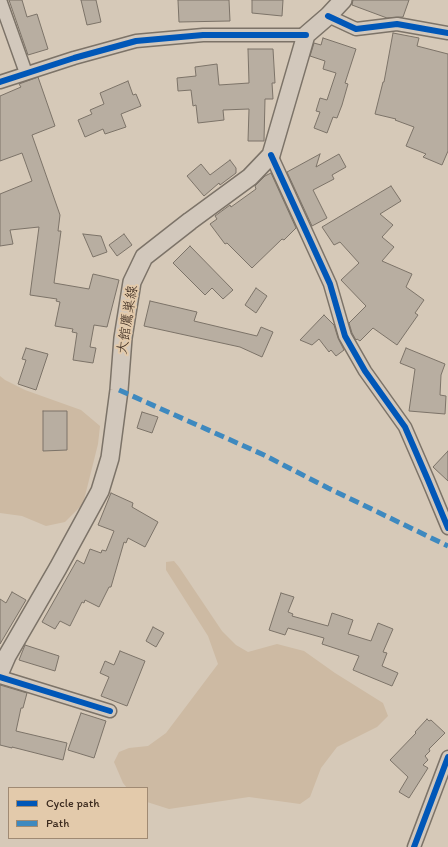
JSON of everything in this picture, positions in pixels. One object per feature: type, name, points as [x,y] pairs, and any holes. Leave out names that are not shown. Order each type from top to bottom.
[{"type":"main road","points":[[306,35],[328,16],[343,0]]},
{"type":"main road","name":"大館鷹巣線","points":[[0,672],[7,656],[58,568],[100,491],[110,458],[119,390],[123,338],[132,282],[144,257],[190,220],[250,177],[271,155],[306,35]]},
{"type":"street","points":[[0,0],[26,73]]},
{"type":"street","points":[[328,16],[356,29],[396,24],[448,32]]},
{"type":"street","points":[[0,82],[136,40],[203,35],[306,35]]},
{"type":"street","points":[[271,155],[330,284],[345,336],[365,371],[405,427],[448,528]]},
{"type":"street","points":[[0,677],[110,711]]},
{"type":"street","points":[[414,847],[448,757]]},
{"type":"shaded area","points":[[0,376],[25,390],[81,410],[100,426],[98,444],[83,504],[65,522],[46,526],[22,516],[0,513]]},
{"type":"shaded area","points":[[174,561],[222,631],[236,645],[248,652],[277,644],[304,651],[335,673],[383,703],[388,716],[377,727],[337,747],[321,768],[310,797],[300,804],[249,797],[169,809],[148,802],[148,787],[126,787],[123,783],[114,762],[119,752],[129,748],[148,746],[166,733],[218,664],[208,636],[166,570],[166,562]]},
{"type":"building","points":[[9,0],[22,0],[27,17],[37,14],[48,49],[28,55]]},
{"type":"building","points":[[81,0],[96,0],[101,22],[87,25]]},
{"type":"building","points":[[178,0],[229,0],[230,21],[179,22]]},
{"type":"building","points":[[252,0],[283,0],[282,16],[252,13]]},
{"type":"building","points":[[353,0],[409,0],[403,17],[387,18],[352,5]]},
{"type":"building","points":[[393,33],[419,38],[417,46],[448,54],[448,151],[442,165],[423,157],[426,154],[406,146],[414,127],[395,120],[396,119],[375,114],[384,82]]},
{"type":"building","points":[[323,38],[356,49],[345,83],[348,84],[342,105],[337,118],[333,117],[327,133],[314,128],[320,112],[316,111],[320,98],[327,100],[336,73],[323,69],[325,61],[310,56],[314,43],[321,45]]},
{"type":"building","points":[[248,49],[273,49],[275,83],[272,83],[273,99],[265,99],[264,141],[248,141],[249,109],[223,110],[224,120],[198,123],[196,105],[193,106],[191,90],[178,91],[177,78],[196,76],[195,67],[217,64],[219,85],[249,83]]},
{"type":"building","points":[[38,77],[55,126],[32,135],[60,215],[58,231],[61,231],[54,283],[89,289],[93,274],[119,280],[107,327],[94,325],[90,347],[96,348],[93,363],[73,360],[77,333],[72,332],[73,329],[55,326],[60,302],[56,301],[57,299],[30,295],[39,227],[10,230],[13,244],[0,246],[0,194],[32,181],[22,153],[0,161],[0,96],[21,87],[19,84]]},
{"type":"building","points":[[128,81],[133,95],[136,94],[141,106],[121,114],[126,127],[105,134],[103,129],[85,137],[78,120],[92,114],[90,110],[104,104],[100,93]]},
{"type":"building","points":[[320,154],[316,167],[339,154],[346,167],[332,175],[334,179],[313,190],[327,218],[312,226],[287,172]]},
{"type":"building","points":[[230,160],[236,168],[236,173],[220,185],[219,183],[204,196],[187,176],[201,164],[210,175]]},
{"type":"building","points":[[271,173],[296,228],[284,240],[282,239],[252,268],[227,243],[225,244],[210,224],[217,219],[215,216],[230,205],[231,207],[256,189],[255,186],[265,176]]},
{"type":"building","points":[[391,186],[401,201],[380,214],[393,225],[382,237],[394,247],[382,261],[412,274],[406,287],[424,300],[415,313],[418,315],[397,345],[373,328],[360,341],[357,339],[356,340],[349,323],[366,306],[341,280],[359,263],[340,242],[334,245],[322,227]]},
{"type":"building","points":[[83,234],[101,236],[107,252],[93,257]]},
{"type":"building","points":[[124,234],[132,245],[117,256],[109,245]]},
{"type":"building","points":[[190,246],[233,290],[223,299],[212,288],[205,295],[173,263]]},
{"type":"building","points":[[256,288],[267,296],[256,313],[245,305]]},
{"type":"building","points":[[150,301],[197,312],[194,321],[257,336],[261,327],[273,332],[262,357],[240,347],[144,326]]},
{"type":"building","points":[[324,315],[334,325],[344,350],[336,356],[331,350],[329,352],[319,339],[312,345],[300,340]]},
{"type":"building","points":[[26,348],[48,354],[36,390],[18,384],[26,360],[22,359]]},
{"type":"building","points":[[406,348],[445,364],[441,375],[440,395],[446,396],[445,414],[409,411],[415,369],[400,363]]},
{"type":"building","points":[[43,411],[67,411],[67,450],[43,451]]},
{"type":"building","points":[[142,412],[158,417],[152,433],[137,428]]},
{"type":"building","points":[[448,451],[448,481],[433,467]]},
{"type":"building","points":[[111,493],[133,503],[132,507],[158,522],[145,547],[128,538],[126,543],[124,542],[111,587],[109,587],[99,607],[85,600],[84,603],[82,602],[70,626],[60,621],[55,629],[42,622],[77,560],[84,564],[90,549],[101,553],[102,550],[106,551],[114,531],[98,525]]},
{"type":"building","points":[[12,592],[26,600],[0,644],[0,599],[6,603]]},
{"type":"building","points":[[281,593],[294,597],[288,612],[293,614],[292,616],[328,626],[332,613],[353,620],[348,634],[371,641],[378,623],[393,629],[383,652],[387,653],[382,666],[398,673],[392,686],[353,670],[359,656],[322,644],[324,638],[288,628],[285,635],[269,630]]},
{"type":"building","points":[[153,627],[164,633],[156,647],[146,641]]},
{"type":"building","points":[[25,645],[59,656],[55,671],[19,660]]},
{"type":"building","points":[[120,651],[145,661],[127,706],[101,696],[109,677],[100,673],[105,661],[114,665]]},
{"type":"building","points":[[0,685],[27,693],[23,708],[21,708],[16,731],[67,743],[63,760],[0,745]]},
{"type":"building","points":[[81,713],[106,721],[94,758],[68,750]]},
{"type":"building","points":[[427,719],[429,721],[431,720],[445,733],[429,749],[430,751],[425,756],[428,760],[423,765],[428,768],[409,798],[399,792],[408,777],[390,760],[416,733],[415,732]]},
{"type":"marked path","points":[[119,390],[264,455],[328,488],[448,546]]},
{"type":"cycle path","points":[[328,16],[356,29],[397,24],[448,33]]},
{"type":"cycle path","points":[[0,82],[74,58],[136,41],[203,35],[306,35]]},
{"type":"cycle path","points":[[271,155],[330,284],[345,336],[365,371],[405,427],[448,528]]},
{"type":"cycle path","points":[[0,677],[110,711]]},
{"type":"cycle path","points":[[414,847],[448,757]]}]
